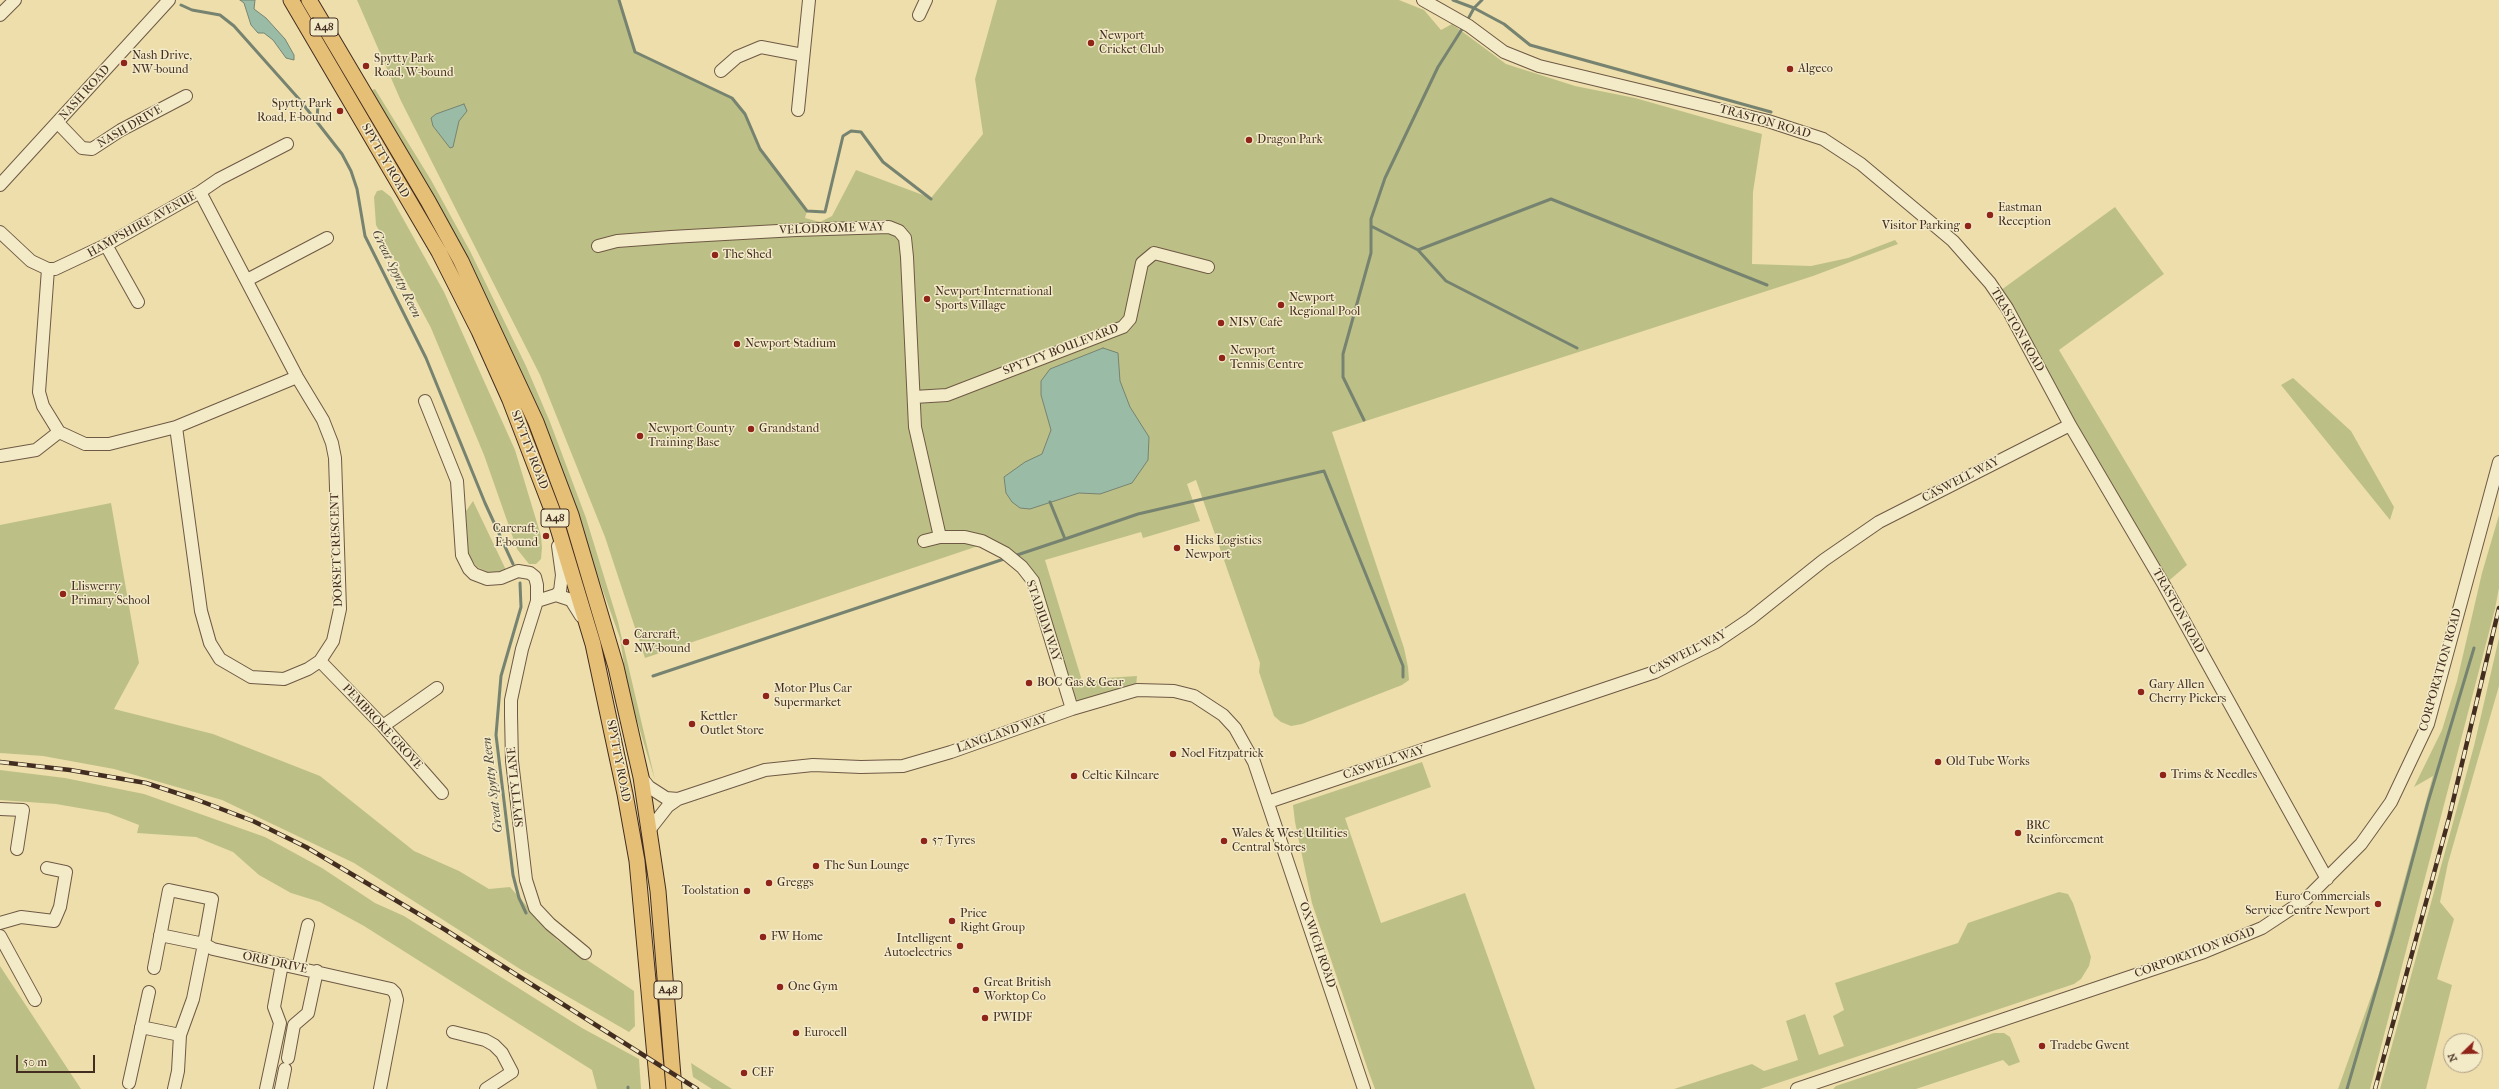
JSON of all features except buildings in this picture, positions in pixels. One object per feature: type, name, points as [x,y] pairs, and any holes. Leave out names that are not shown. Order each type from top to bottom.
[{"type":"main road","name":"SPYTTY ROAD","points":[[291,0],[439,252],[476,324],[510,400],[554,515],[580,595],[602,680],[637,861],[658,1089]]},
{"type":"main road","name":"SPYTTY ROAD","points":[[309,0],[428,201],[461,261],[536,422],[571,515],[604,623],[641,778],[650,829],[665,959],[674,1089]]},
{"type":"street","points":[[0,15],[15,0]]},
{"type":"street","name":"NASH ROAD","points":[[0,185],[169,0]]},
{"type":"street","points":[[798,110],[809,0]]},
{"type":"street","points":[[919,14],[926,0]]},
{"type":"street","name":"TRASTON ROAD","points":[[1423,0],[1469,26],[1504,52],[1539,66],[1770,122],[1816,136],[1842,150],[1938,227],[1977,268],[2007,308],[2070,425],[2164,585],[2327,879]]},
{"type":"street","points":[[721,71],[737,57],[761,47],[803,55]]},
{"type":"street","name":"NASH DRIVE","points":[[58,123],[82,148],[92,149],[121,130],[186,96]]},
{"type":"street","name":"HAMPSHIRE AVENUE","points":[[48,269],[56,269],[67,265],[106,245],[200,192],[219,178],[287,144]]},
{"type":"street","name":"DORSET CRESCENT","points":[[176,427],[201,610],[210,643],[220,659],[235,669],[257,678],[284,679],[302,672],[320,661],[333,641],[340,609],[335,458],[332,443],[323,420],[297,377],[247,280],[229,251],[200,192]]},
{"type":"street","name":"VELODROME WAY","points":[[598,246],[617,241],[672,237],[882,227],[889,227],[899,231],[905,238],[907,257],[915,427],[940,537]]},
{"type":"street","points":[[0,232],[31,261],[48,269],[39,392],[43,406],[59,432],[86,444],[109,444],[176,427],[297,377]]},
{"type":"street","points":[[247,280],[327,238]]},
{"type":"street","points":[[106,245],[138,302]]},
{"type":"street","name":"SPYTTY BOULEVARD","points":[[914,397],[947,395],[1123,327],[1130,319],[1142,263],[1154,253],[1208,267]]},
{"type":"street","name":"SPYTTY LANE","points":[[425,401],[457,481],[462,555],[464,562],[474,574],[487,579],[501,578],[518,571],[530,573],[535,577],[538,585],[537,601],[522,649],[511,700],[512,762],[526,880],[535,908],[550,924],[585,953]]},
{"type":"street","name":"CASWELL WAY","points":[[1268,802],[1655,672],[1716,642],[1750,619],[1824,560],[1879,522],[2070,425]]},
{"type":"street","points":[[0,456],[36,450],[59,432]]},
{"type":"street","name":"CORPORATION ROAD","points":[[1797,1089],[2204,952],[2262,928],[2301,903],[2361,844],[2391,802],[2428,724],[2499,462]]},
{"type":"street","points":[[554,515],[562,575],[561,587],[556,595]]},
{"type":"street","name":"STADIUM WAY","points":[[924,541],[940,537],[965,537],[982,541],[1006,553],[1033,581],[1072,709]]},
{"type":"street","points":[[537,601],[556,595],[567,597],[575,605],[588,636],[602,680]]},
{"type":"street","name":"PEMBROKE GROVE","points":[[320,661],[383,726],[442,794]]},
{"type":"street","points":[[383,726],[437,688]]},
{"type":"street","name":"LANGLAND WAY","points":[[650,829],[668,806],[678,799],[765,770],[788,766],[903,766],[951,752],[1072,709],[1137,690],[1168,690],[1194,696],[1223,715],[1235,728],[1254,762],[1268,802]]},
{"type":"street","points":[[641,778],[649,787],[666,798],[678,799]]},
{"type":"street","name":"OXWICH ROAD","points":[[1268,802],[1364,1089]]},
{"type":"street","points":[[0,809],[23,810],[17,849]]},
{"type":"street","points":[[0,923],[22,917],[54,921],[60,907],[66,872],[47,868]]},
{"type":"street","points":[[154,968],[169,890],[212,899],[193,999],[180,1035],[178,1071],[174,1089]]},
{"type":"street","points":[[298,968],[308,925]]},
{"type":"street","name":"ORB DRIVE","points":[[160,935],[204,944],[213,949],[385,986],[395,993],[396,1008],[380,1089]]},
{"type":"street","points":[[0,936],[35,1000]]},
{"type":"street","points":[[266,1089],[280,1023],[274,1008],[282,964]]},
{"type":"street","points":[[281,1089],[294,1025],[308,1013],[317,972]]},
{"type":"street","points":[[129,1083],[148,992]]},
{"type":"street","points":[[141,1027],[180,1035]]},
{"type":"street","points":[[453,1032],[485,1040],[494,1045],[502,1053],[512,1072],[486,1089]]},
{"type":"green space","name":"Newport International Sports Village","points":[[357,0],[619,0],[635,52],[732,98],[745,114],[760,149],[807,211],[805,218],[820,222],[832,216],[856,170],[931,198],[983,134],[975,79],[997,0],[1399,0],[1424,10],[1441,30],[1452,24],[1506,64],[1575,86],[1635,98],[1762,134],[1753,192],[1752,264],[1811,266],[1848,258],[1895,240],[1898,244],[1813,276],[1332,432],[1404,648],[1409,680],[1402,685],[1302,724],[1291,726],[1281,722],[1274,716],[1259,672],[1260,663],[1196,480],[1187,484],[1200,521],[1143,538],[1141,532],[1045,560],[1083,684],[1105,678],[1137,676],[1136,687],[1080,703],[1071,693],[1035,575],[993,541],[645,658],[605,537],[540,375],[401,101]]},
{"type":"green space","points":[[375,89],[431,180],[470,251],[526,366],[550,422],[586,518],[618,622],[655,780],[628,691],[620,638],[576,516],[381,110],[372,90]]},
{"type":"green space","points":[[382,190],[391,197],[444,292],[515,450],[541,536],[541,559],[536,564],[529,564],[517,549],[484,455],[431,328],[376,225],[374,197],[377,191]]},
{"type":"green space","points":[[2115,207],[2164,274],[2059,350],[2187,565],[2164,585],[1997,293]]},
{"type":"green space","points":[[2293,378],[2351,431],[2394,507],[2390,520],[2281,385]]},
{"type":"green space","points":[[473,501],[506,570],[499,573],[492,574],[477,567],[468,555],[466,511]]},
{"type":"green space","points":[[111,503],[139,663],[114,709],[213,734],[320,776],[414,851],[459,871],[489,889],[510,887],[557,940],[634,991],[635,1026],[629,1032],[520,969],[354,863],[222,800],[114,769],[43,756],[0,753],[0,525]]},
{"type":"green space","points":[[2499,515],[2499,588],[2495,609],[2370,1089],[2338,1089],[2378,977],[2433,776],[2414,787],[2442,730],[2457,681],[2482,573]]},
{"type":"green space","points":[[2499,638],[2499,686],[2448,863],[2440,902],[2454,919],[2437,979],[2452,985],[2426,1089],[2380,1089],[2474,746]]},
{"type":"green space","points":[[1422,762],[1431,787],[1345,818],[1381,923],[1465,893],[1535,1089],[1375,1089],[1368,1070],[1312,903],[1295,822],[1293,805]]},
{"type":"green space","points":[[0,770],[65,778],[144,794],[265,837],[322,868],[375,903],[404,916],[582,1028],[639,1059],[641,1089],[597,1089],[592,1070],[364,926],[320,902],[291,893],[259,875],[233,852],[196,837],[137,833],[139,825],[108,813],[56,804],[0,800]]},
{"type":"green space","points":[[2059,892],[2068,894],[2073,903],[2091,957],[2089,966],[2081,979],[2074,984],[1760,1089],[1674,1089],[1752,1064],[1764,1071],[1798,1060],[1786,1021],[1805,1014],[1819,1055],[1844,1046],[1833,1016],[1844,1010],[1835,983],[1958,943],[1968,923]]},
{"type":"green space","points":[[0,966],[50,1042],[81,1089],[0,1089]]},
{"type":"green space","points":[[1994,1033],[2004,1033],[2010,1037],[2020,1062],[2009,1066],[2003,1060],[1916,1089],[1833,1089],[1836,1086]]},
{"type":"green space","points":[[691,1063],[732,1089],[712,1089],[693,1077]]},
{"type":"shaded area","points":[[240,0],[255,0],[254,9],[266,18],[285,39],[294,55],[294,60],[286,58],[273,40],[264,33],[258,33],[251,25],[244,3]]},
{"type":"shaded area","points":[[464,104],[467,111],[459,121],[453,147],[450,148],[433,126],[431,118],[436,114]]},
{"type":"shaded area","points":[[1103,348],[1118,353],[1120,381],[1130,407],[1149,437],[1148,460],[1132,483],[1100,494],[1079,493],[1030,509],[1020,508],[1012,502],[1006,493],[1004,477],[1025,462],[1042,454],[1051,430],[1041,395],[1041,381],[1050,369]]},
{"type":"waterway","points":[[619,0],[635,52],[732,98],[745,114],[760,149],[807,211],[825,212],[843,136],[851,131],[861,132],[883,162],[931,199]]},
{"type":"waterway","points":[[1453,0],[1474,8],[1482,0]]},
{"type":"waterway","name":"Great Spytty Reen","points":[[181,5],[192,10],[220,15],[234,26],[299,99],[342,154],[351,171],[357,189],[365,236],[426,358],[485,503],[513,564]]},
{"type":"waterway","points":[[1467,21],[1474,8],[1504,24],[1530,45],[1771,112]]},
{"type":"waterway","points":[[1364,420],[1343,377],[1343,354],[1371,253],[1371,219],[1385,178],[1438,67],[1464,26]]},
{"type":"waterway","points":[[317,121],[318,103]]},
{"type":"waterway","points":[[1371,226],[1418,250],[1551,199],[1767,285]]},
{"type":"waterway","points":[[1418,250],[1446,281],[1577,348]]},
{"type":"waterway","points":[[1050,502],[1065,539],[1138,514],[1324,471],[1403,666],[1403,677]]},
{"type":"waterway","points":[[1014,556],[1065,539]]},
{"type":"waterway","points":[[653,676],[1007,558]]},
{"type":"waterway","name":"Great Spytty Reen","points":[[520,583],[521,607],[501,676],[496,735],[513,875],[519,898],[526,913]]},
{"type":"waterway","points":[[2347,1089],[2393,932],[2428,802],[2474,648]]},
{"type":"railway","points":[[2375,1089],[2449,818],[2499,608]]},
{"type":"railway","points":[[0,762],[70,770],[146,783],[195,799],[253,821],[306,847],[444,929],[697,1089]]},
{"type":"place","name":"Newport Cricket Club","points":[[1091,43]]},
{"type":"place","name":"Nash Drive, NW-bound","points":[[124,63]]},
{"type":"place","name":"Spytty Park Road, W-bound","points":[[366,66]]},
{"type":"place","name":"Algeco","points":[[1790,69]]},
{"type":"place","name":"Spytty Park Road, E-bound","points":[[340,111]]},
{"type":"place","name":"Dragon Park","points":[[1249,140]]},
{"type":"place","name":"Eastman Reception","points":[[1990,215]]},
{"type":"place","name":"Visitor Parking","points":[[1968,226]]},
{"type":"place","name":"The Shed","points":[[715,255]]},
{"type":"place","name":"Newport International Sports Village","points":[[927,299]]},
{"type":"place","name":"Newport Regional Pool","points":[[1281,305]]},
{"type":"place","name":"NISV Cafe","points":[[1221,323]]},
{"type":"place","name":"Newport Stadium","points":[[737,344]]},
{"type":"place","name":"Newport Tennis Centre","points":[[1222,358]]},
{"type":"place","name":"Grandstand","points":[[751,429]]},
{"type":"place","name":"Newport County Training Base","points":[[640,436]]},
{"type":"place","name":"Carcraft, E-bound","points":[[546,536]]},
{"type":"place","name":"Hicks Logistics Newport","points":[[1177,548]]},
{"type":"place","name":"Lliswerry Primary School","points":[[63,594]]},
{"type":"place","name":"Carcraft, NW-bound","points":[[626,642]]},
{"type":"place","name":"BOC Gas & Gear","points":[[1029,683]]},
{"type":"place","name":"Gary Allen Cherry Pickers","points":[[2141,692]]},
{"type":"place","name":"Motor Plus Car Supermarket","points":[[766,696]]},
{"type":"place","name":"Kettler Outlet Store","points":[[692,724]]},
{"type":"place","name":"Noel Fitzpatrick","points":[[1173,754]]},
{"type":"place","name":"Old Tube Works","points":[[1938,762]]},
{"type":"place","name":"Trims & Needles","points":[[2163,775]]},
{"type":"place","name":"Celtic Kilncare","points":[[1074,776]]},
{"type":"place","name":"BRC Reinforcement","points":[[2018,833]]},
{"type":"place","name":"57 Tyres","points":[[924,841]]},
{"type":"place","name":"Wales & West Utilities Central Stores","points":[[1224,841]]},
{"type":"place","name":"The Sun Lounge","points":[[816,866]]},
{"type":"place","name":"Greggs","points":[[769,883]]},
{"type":"place","name":"Toolstation","points":[[747,891]]},
{"type":"place","name":"Euro Commercials Service Centre Newport","points":[[2378,904]]},
{"type":"place","name":"Price Right Group","points":[[952,921]]},
{"type":"place","name":"FW Home","points":[[763,937]]},
{"type":"place","name":"Intelligent Autoelectrics","points":[[960,946]]},
{"type":"place","name":"One Gym","points":[[780,987]]},
{"type":"place","name":"Great British Worktop Co","points":[[976,990]]},
{"type":"place","name":"PWIDF","points":[[985,1018]]},
{"type":"place","name":"Eurocell","points":[[796,1033]]},
{"type":"place","name":"Tradebe Gwent","points":[[2042,1046]]},
{"type":"place","name":"CEF","points":[[744,1073]]}]
